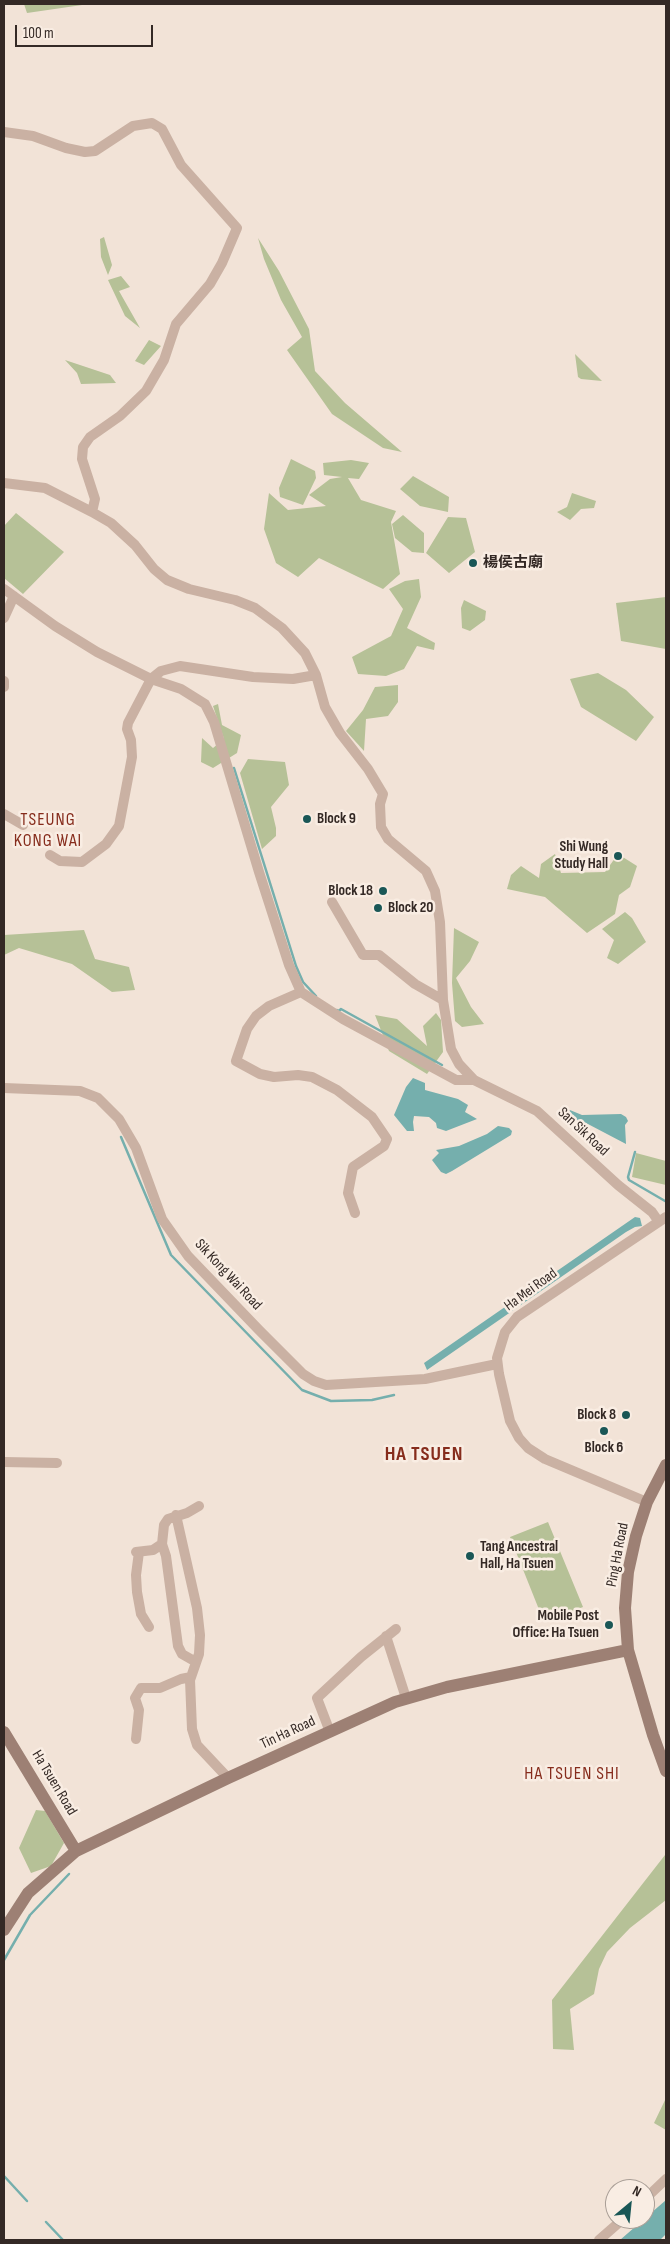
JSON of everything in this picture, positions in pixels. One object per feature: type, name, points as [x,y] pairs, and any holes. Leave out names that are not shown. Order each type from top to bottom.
[{"type":"street","points":[[4,132],[33,136],[66,148],[85,152],[94,151],[133,126],[152,123],[162,129],[181,165],[237,228],[222,263],[210,284],[176,324],[164,360],[146,391],[120,416],[90,437],[83,447],[82,459],[95,499],[92,512]]},
{"type":"street","points":[[4,483],[44,488],[92,512],[111,523],[135,545],[154,570],[167,580],[189,589],[235,600],[270,618],[305,653],[316,675],[326,707],[340,733],[368,769],[383,794],[380,804],[381,827],[388,838],[426,871],[435,891],[440,922],[443,1000],[451,1049],[459,1064],[474,1080]]},
{"type":"street","points":[[4,589],[76,640],[151,679],[193,695],[206,704],[210,711],[289,964],[301,992],[343,1019],[456,1080],[474,1080]]},
{"type":"street","points":[[4,618],[14,596]]},
{"type":"street","points":[[50,855],[60,861],[82,862],[106,844],[119,826],[132,758],[131,740],[127,728],[128,723],[151,679],[161,671],[180,666],[253,677],[293,679],[316,675]]},
{"type":"street","points":[[4,681],[4,687]]},
{"type":"street","points":[[4,814],[23,825]]},
{"type":"street","points":[[332,902],[363,956],[379,955],[415,984],[443,1000]]},
{"type":"street","points":[[301,992],[269,1006],[256,1016],[247,1028],[236,1061],[260,1074],[280,1077],[298,1075],[312,1077],[337,1090],[372,1117],[387,1139],[384,1146],[353,1167],[348,1193],[355,1213]]},
{"type":"street","name":"San Sik Road","points":[[474,1080],[537,1111],[618,1185],[663,1220]]},
{"type":"street","name":"Sik Kong Wai Road","points":[[4,1088],[80,1090],[98,1098],[119,1119],[136,1148],[162,1219],[188,1256],[303,1374],[314,1381],[326,1384],[425,1379],[497,1364]]},
{"type":"street","name":"Ha Mei Road","points":[[648,1502],[545,1458],[528,1448],[519,1438],[510,1421],[497,1364],[502,1338],[508,1327],[517,1317],[663,1220]]},
{"type":"street","points":[[4,1462],[57,1462]]},
{"type":"street","name":"Ping Ha Road","points":[[666,1465],[648,1502],[636,1536],[628,1572],[625,1608],[628,1650],[653,1735],[666,1771]]},
{"type":"street","points":[[196,1662],[182,1654],[178,1646],[166,1556],[162,1544],[164,1525],[168,1519],[187,1513],[200,1506]]},
{"type":"street","points":[[176,1515],[197,1608],[200,1635],[199,1654],[191,1678],[192,1728],[198,1745],[228,1778]]},
{"type":"street","points":[[149,1627],[141,1614],[137,1592],[137,1552],[153,1550],[162,1544]]},
{"type":"street","points":[[330,1732],[318,1698],[396,1628]]},
{"type":"street","points":[[386,1636],[406,1698]]},
{"type":"street","name":"Tin Ha Road","points":[[4,1930],[28,1893],[76,1851],[228,1778],[330,1732],[406,1698],[439,1688],[628,1650]]},
{"type":"street","points":[[136,1739],[139,1710],[136,1698],[141,1688],[160,1688],[181,1678],[191,1678]]},
{"type":"street","name":"Ha Tsuen Road","points":[[4,1732],[76,1851]]},
{"type":"street","points":[[655,2189],[666,2179]]},
{"type":"street","points":[[599,2240],[612,2229]]},
{"type":"green space","points":[[24,4],[89,4],[27,13]]},
{"type":"green space","points":[[104,237],[112,265],[108,275],[101,257],[100,239]]},
{"type":"green space","points":[[258,238],[279,271],[309,329],[315,371],[345,403],[402,452],[383,448],[332,414],[287,350],[302,337],[281,300],[264,259]]},
{"type":"green space","points":[[121,276],[130,287],[119,291],[140,328],[125,316],[108,280]]},
{"type":"green space","points":[[149,340],[161,346],[144,365],[135,361]]},
{"type":"green space","points":[[575,354],[602,381],[578,377]]},
{"type":"green space","points":[[65,360],[110,375],[116,383],[81,384],[77,373]]},
{"type":"green space","points":[[291,459],[315,471],[316,478],[303,505],[280,497],[279,488]]},
{"type":"green space","points":[[351,460],[369,463],[359,479],[348,478],[361,500],[396,511],[391,522],[400,574],[383,589],[319,558],[298,577],[276,563],[264,529],[269,493],[288,510],[326,506],[309,495],[330,479],[342,477],[324,475],[323,463]]},
{"type":"green space","points":[[413,476],[449,497],[448,512],[420,506],[400,489]]},
{"type":"green space","points":[[572,493],[596,501],[594,508],[581,509],[570,520],[557,512],[567,507]]},
{"type":"green space","points":[[16,513],[64,552],[23,594],[4,578],[4,526]]},
{"type":"green space","points":[[403,515],[424,533],[424,553],[412,552],[395,538],[392,524]]},
{"type":"green space","points":[[448,517],[466,518],[475,552],[449,573],[426,553]]},
{"type":"green space","points":[[419,579],[421,597],[407,628],[435,643],[434,650],[417,646],[404,669],[386,676],[358,674],[352,657],[391,636],[403,609],[389,589],[405,581]]},
{"type":"green space","points":[[666,597],[666,649],[621,641],[616,603]]},
{"type":"green space","points":[[464,600],[486,611],[485,620],[470,631],[462,628],[461,608]]},
{"type":"green space","points":[[598,673],[626,690],[654,717],[636,741],[581,707],[570,679]]},
{"type":"green space","points":[[398,685],[398,702],[388,716],[366,719],[364,751],[346,731],[363,710],[375,687]]},
{"type":"green space","points":[[218,704],[222,725],[241,735],[237,753],[213,768],[201,762],[202,738],[213,748],[224,739],[213,706]]},
{"type":"green space","points":[[248,759],[285,762],[289,785],[271,807],[276,836],[262,849],[240,773]]},
{"type":"green space","points":[[555,854],[561,873],[605,872],[618,854],[637,866],[630,887],[619,895],[615,914],[587,933],[545,897],[507,889],[511,875],[521,866],[539,878],[541,864]]},
{"type":"green space","points":[[625,912],[632,918],[646,942],[618,964],[607,958],[614,940],[602,929]]},
{"type":"green space","points":[[454,928],[479,942],[470,961],[456,978],[471,1007],[484,1024],[462,1027],[455,1021],[452,983]]},
{"type":"green space","points":[[84,930],[95,959],[129,967],[135,990],[112,992],[72,964],[19,948],[4,955],[4,935]]},
{"type":"green space","points":[[436,1013],[441,1020],[443,1052],[427,1074],[389,1051],[375,1015],[397,1019],[427,1046],[423,1026]]},
{"type":"green space","points":[[636,1153],[666,1161],[666,1185],[632,1177]]},
{"type":"green space","points":[[548,1522],[583,1607],[544,1622],[510,1537]]},
{"type":"green space","points":[[36,1810],[45,1811],[64,1843],[51,1866],[31,1873],[19,1848]]},
{"type":"green space","points":[[665,1855],[666,1900],[630,1928],[607,1952],[599,1969],[594,1994],[570,2009],[574,2050],[553,2049],[552,2000]]},
{"type":"green space","points":[[666,2098],[666,2130],[654,2123]]},
{"type":"water","points":[[413,1078],[425,1083],[425,1090],[458,1099],[468,1105],[465,1112],[477,1119],[446,1131],[437,1128],[436,1123],[429,1117],[414,1116],[414,1131],[407,1131],[394,1115],[406,1087]]},
{"type":"water","points":[[565,1108],[582,1115],[621,1114],[628,1121],[625,1125],[626,1144],[586,1123],[575,1122]]},
{"type":"water","points":[[498,1126],[509,1128],[512,1131],[511,1135],[452,1171],[446,1174],[441,1172],[432,1160],[439,1153],[436,1150],[459,1146],[487,1134]]},
{"type":"water","points":[[635,1217],[640,1218],[642,1226],[635,1227],[626,1232],[427,1370],[424,1363]]},
{"type":"water","points":[[666,2200],[666,2234],[660,2240],[620,2240],[633,2229],[655,2229],[655,2210]]},
{"type":"waterway","points":[[234,768],[296,966],[303,982],[316,996]]},
{"type":"waterway","points":[[337,1010],[341,1009],[442,1065]]},
{"type":"waterway","points":[[121,1137],[171,1255],[302,1390],[331,1401],[372,1400],[394,1395]]},
{"type":"waterway","points":[[635,1152],[628,1177],[629,1180],[665,1201]]},
{"type":"waterway","points":[[4,1960],[30,1915],[69,1874]]},
{"type":"waterway","points":[[4,2176],[27,2201]]},
{"type":"waterway","points":[[46,2222],[63,2240]]},
{"type":"place","name":"楊侯古廟","points":[[473,563]]},
{"type":"place","name":"Block 9","points":[[307,819]]},
{"type":"place","name":"Shi Wung Study Hall","points":[[618,856]]},
{"type":"place","name":"Block 18","points":[[383,891]]},
{"type":"place","name":"Block 20","points":[[378,908]]},
{"type":"place","name":"Block 8","points":[[626,1415]]},
{"type":"place","name":"Block 6","points":[[604,1431]]},
{"type":"place","name":"Tang Ancestral Hall, Ha Tsuen","points":[[470,1556]]},
{"type":"place","name":"Mobile Post Office: Ha Tsuen","points":[[609,1625]]},
{"type":"district","name":"TSEUNG KONG WAI","points":[[48,830]]},
{"type":"district","name":"HA TSUEN","points":[[424,1455]]},
{"type":"district","name":"HA TSUEN SHI","points":[[572,1774]]}]
